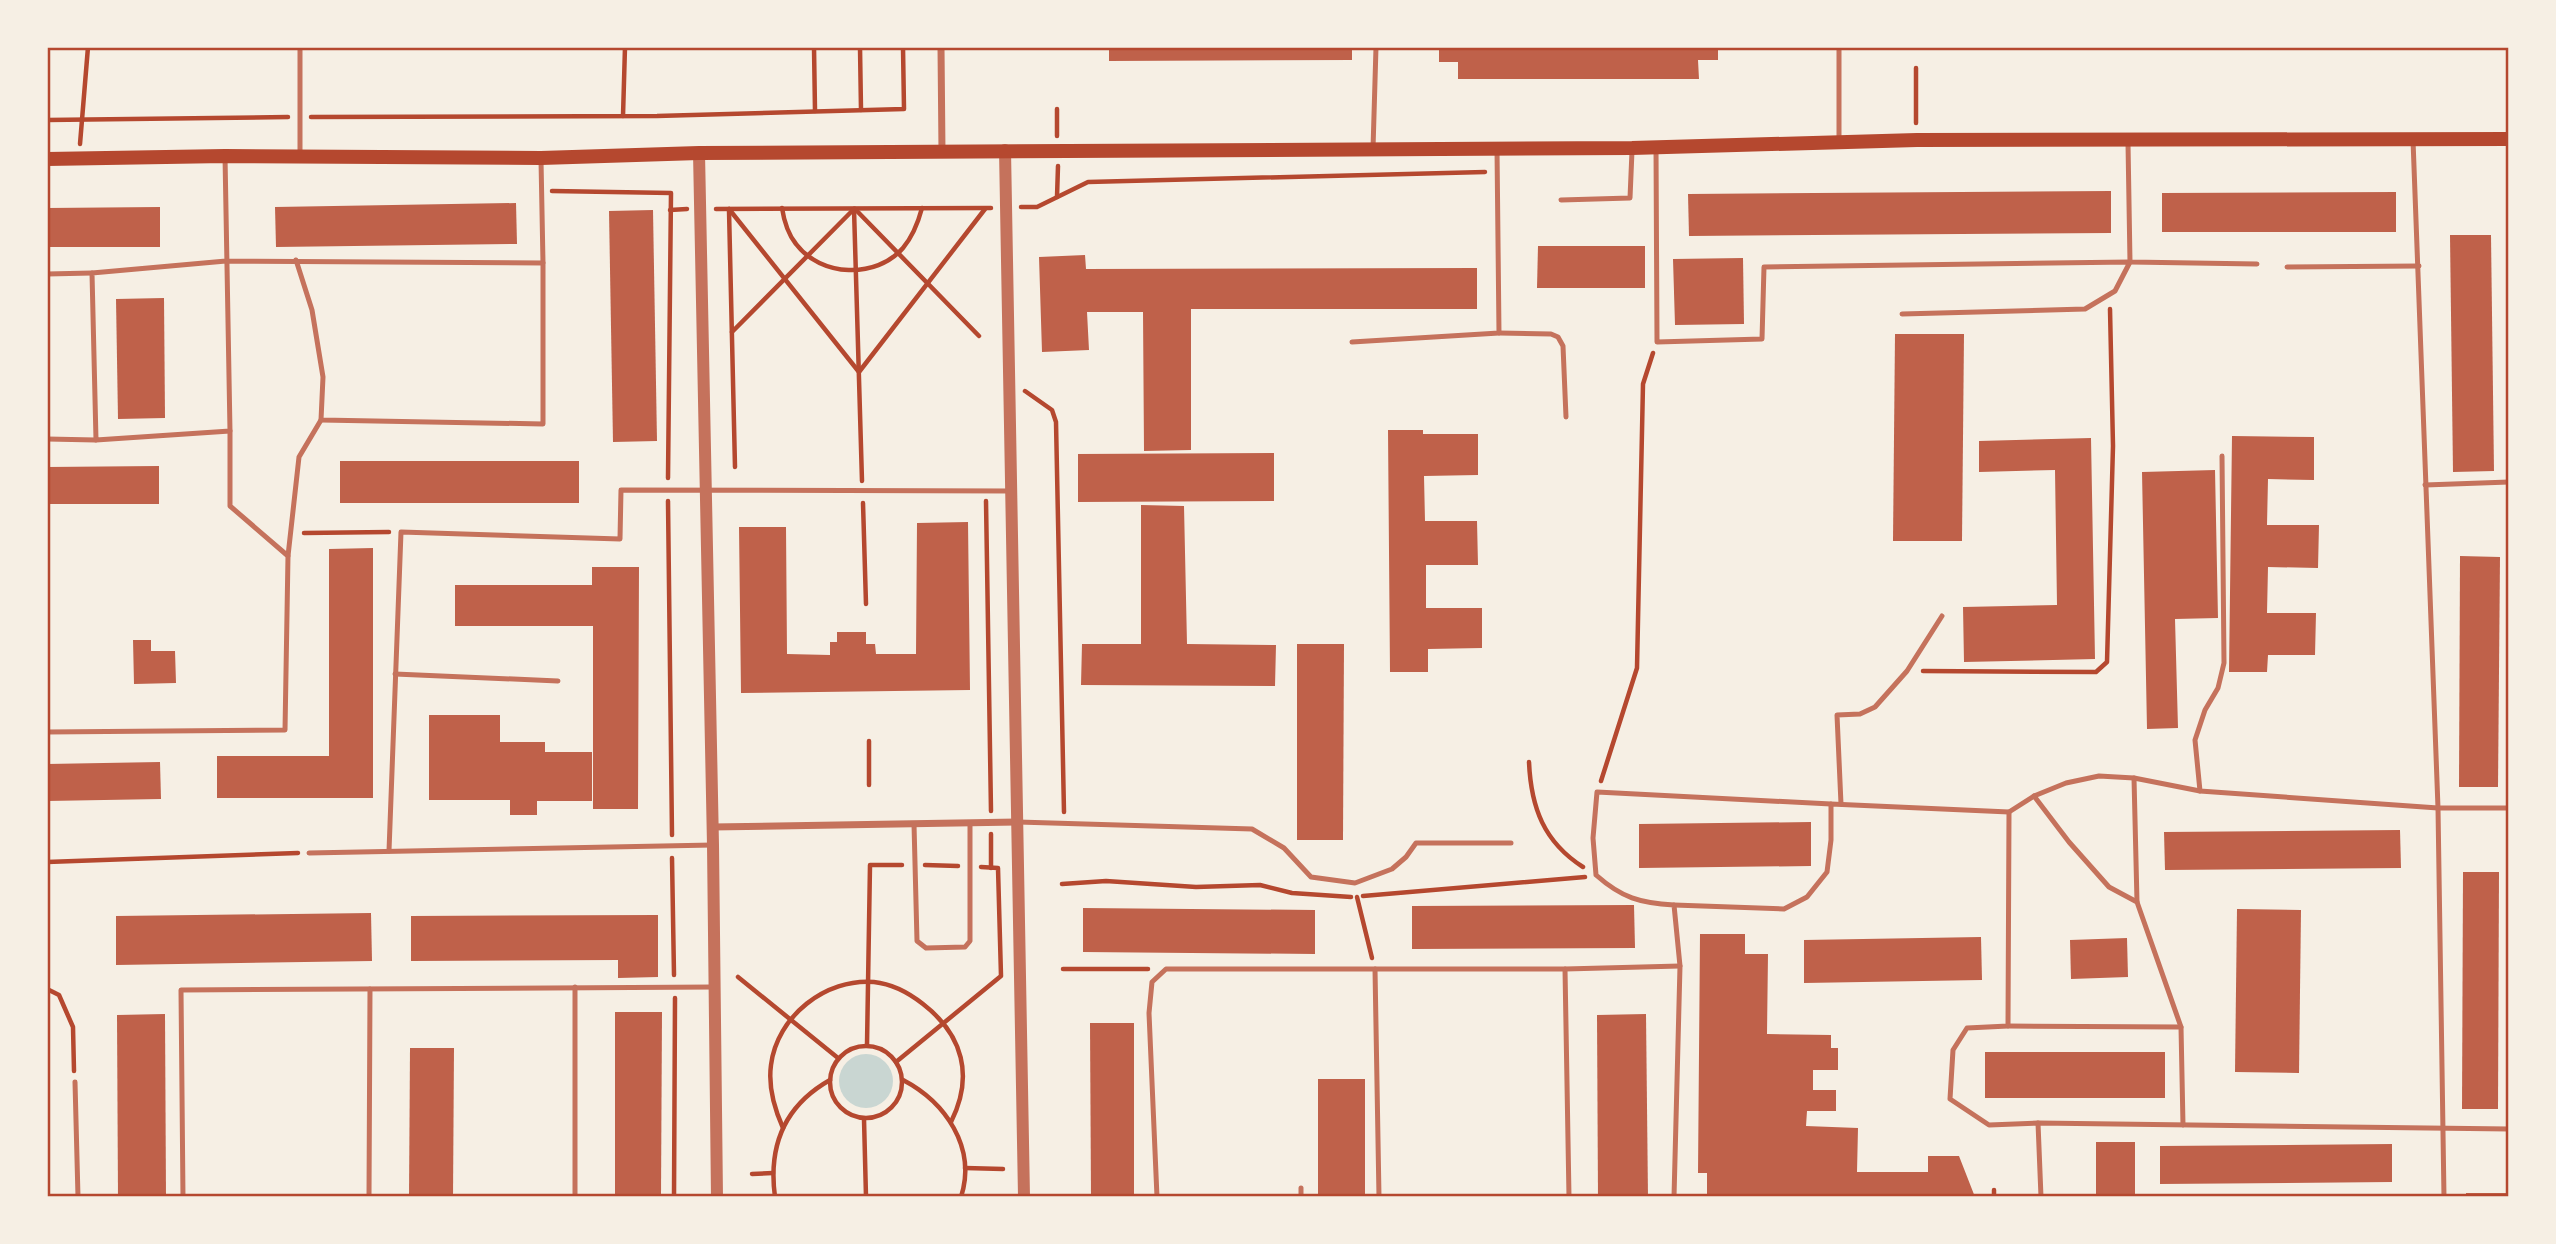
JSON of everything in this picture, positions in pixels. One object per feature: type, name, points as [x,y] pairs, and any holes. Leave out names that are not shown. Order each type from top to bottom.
[{"type":"main road","points":[[47,159],[225,156],[541,158],[699,153],[942,153],[1005,150],[1632,148],[1917,140],[2509,139]]},
{"type":"street","points":[[941,47],[942,153]]},
{"type":"street","points":[[1005,150],[1024,1197]]},
{"type":"street","points":[[699,153],[707,492],[717,1197]]},
{"type":"street","points":[[711,827],[1017,822]]},
{"type":"lane","points":[[300,47],[300,157]]},
{"type":"lane","points":[[1373,149],[1376,47]]},
{"type":"lane","points":[[1839,47],[1839,142]]},
{"type":"lane","points":[[1902,314],[2085,309],[2115,291],[2130,262],[2129,141]]},
{"type":"lane","points":[[2413,141],[2438,808],[2444,1197]]},
{"type":"lane","points":[[1656,147],[1657,342],[1762,339],[1764,267],[2130,262],[2256,264]]},
{"type":"lane","points":[[1561,200],[1630,198],[1632,148]]},
{"type":"lane","points":[[1497,149],[1499,332]]},
{"type":"lane","points":[[225,156],[230,506],[288,556]]},
{"type":"lane","points":[[321,420],[543,424],[541,158]]},
{"type":"lane","points":[[47,732],[285,730],[290,533],[299,457],[321,420],[323,377],[312,310],[296,260]]},
{"type":"lane","points":[[47,274],[92,273],[226,261],[543,263]]},
{"type":"lane","points":[[2287,267],[2419,267]]},
{"type":"lane","points":[[92,273],[96,440]]},
{"type":"lane","points":[[1352,342],[1499,332],[1551,334],[1558,337],[1563,346],[1566,417]]},
{"type":"lane","points":[[47,439],[96,440],[230,431]]},
{"type":"lane","points":[[2200,791],[2195,740],[2205,710],[2218,688],[2224,663],[2222,456]]},
{"type":"lane","points":[[2425,485],[2509,482]]},
{"type":"lane","points":[[389,851],[401,532],[620,539],[621,491],[1012,491]]},
{"type":"lane","points":[[1840,804],[1837,715],[1860,714],[1875,707],[1908,671],[1942,616]]},
{"type":"lane","points":[[395,674],[558,681]]},
{"type":"lane","points":[[1831,804],[1827,872],[1807,897],[1784,909],[1674,905],[1632,898],[1614,892],[1596,875],[1593,838],[1597,792],[2009,812],[2034,796],[2066,783],[2099,776],[2134,778],[2200,791],[2438,808],[2509,808]]},
{"type":"lane","points":[[2134,778],[2137,902],[2181,1027],[2183,1125]]},
{"type":"lane","points":[[2034,796],[2069,842],[2109,887],[2137,902]]},
{"type":"lane","points":[[2008,1026],[2009,812]]},
{"type":"lane","points":[[1017,822],[1252,829],[1284,848],[1311,877],[1355,883],[1392,869],[1406,857],[1416,843],[1511,843]]},
{"type":"lane","points":[[914,824],[917,940],[926,948],[968,945],[971,934],[970,824]]},
{"type":"lane","points":[[309,853],[713,845]]},
{"type":"lane","points":[[1674,905],[1680,966],[1674,1197]]},
{"type":"lane","points":[[1157,1197],[1149,1013],[1152,982],[1166,969],[1565,969],[1680,966]]},
{"type":"lane","points":[[1375,969],[1379,1197]]},
{"type":"lane","points":[[1565,969],[1569,1197]]},
{"type":"lane","points":[[575,987],[575,1197]]},
{"type":"lane","points":[[183,1197],[181,990],[715,987]]},
{"type":"lane","points":[[369,1197],[370,989]]},
{"type":"lane","points":[[2181,1027],[1967,1027],[1953,1050],[1950,1099],[1989,1125],[2039,1123],[2509,1129]]},
{"type":"lane","points":[[75,1082],[78,1197]]},
{"type":"lane","points":[[2039,1123],[2041,1197]]},
{"type":"lane","points":[[1301,1188],[1301,1197]]},
{"type":"path","points":[[79,159],[88,47]]},
{"type":"path","points":[[623,116],[625,47]]},
{"type":"path","points":[[814,47],[815,111]]},
{"type":"path","points":[[860,47],[861,110]]},
{"type":"path","points":[[47,120],[623,116],[904,108],[903,47]]},
{"type":"path","points":[[1916,68],[1917,140]]},
{"type":"path","points":[[670,210],[1037,207],[1088,182],[1496,172]]},
{"type":"path","points":[[542,191],[671,193],[668,491],[675,987],[674,1197]]},
{"type":"path","points":[[782,208],[785,223],[796,244],[808,255],[836,269],[856,270],[883,263],[897,253],[916,229],[922,208]]},
{"type":"path","points":[[859,372],[986,208]]},
{"type":"path","points":[[729,209],[859,372]]},
{"type":"path","points":[[729,209],[735,467]]},
{"type":"path","points":[[854,209],[979,336]]},
{"type":"path","points":[[732,332],[854,209]]},
{"type":"path","points":[[854,209],[866,604]]},
{"type":"path","points":[[1908,671],[2096,672],[2107,662],[2113,446],[2110,294]]},
{"type":"path","points":[[1597,792],[1637,668],[1643,384],[1657,342]]},
{"type":"path","points":[[1010,380],[1052,410],[1056,422],[1064,823]]},
{"type":"path","points":[[986,493],[991,868]]},
{"type":"path","points":[[290,533],[401,532]]},
{"type":"path","points":[[869,741],[869,785]]},
{"type":"path","points":[[1529,762],[1530,789],[1547,834],[1568,857],[1596,875]]},
{"type":"path","points":[[47,862],[309,853]]},
{"type":"path","points":[[867,1045],[870,865],[998,868],[1000,976],[896,1062]]},
{"type":"path","points":[[1062,884],[1106,881],[1196,887],[1261,885],[1292,893],[1343,898],[1565,880],[1596,875]]},
{"type":"path","points":[[1357,897],[1375,969]]},
{"type":"path","points":[[1063,969],[1166,969]]},
{"type":"path","points":[[738,977],[838,1058]]},
{"type":"path","points":[[783,1128],[771,1095],[771,1063],[781,1033],[801,1008],[827,990],[858,982],[889,985],[904,991],[944,1022],[957,1046],[963,1078],[962,1093],[951,1122]]},
{"type":"path","points":[[47,989],[60,995],[73,1027],[75,1082]]},
{"type":"path","points":[[867,1045],[884,1050],[896,1062],[903,1080],[896,1103],[888,1112],[864,1119],[842,1110],[834,1100],[830,1080],[838,1058],[850,1049],[867,1045]]},
{"type":"path","points":[[775,1197],[775,1154],[783,1128],[803,1098],[811,1090],[830,1080]]},
{"type":"path","points":[[903,1080],[919,1088],[934,1102],[960,1137],[965,1168],[961,1197]]},
{"type":"path","points":[[864,1119],[866,1197]]},
{"type":"path","points":[[965,1168],[1003,1169]]},
{"type":"path","points":[[752,1174],[773,1173]]},
{"type":"path","points":[[1994,1190],[1994,1197]]},
{"type":"shaded area","points":[[866,1054],[885,1062],[893,1081],[885,1100],[866,1108],[847,1100],[839,1081],[847,1062]]},
{"type":"building","points":[[1109,47],[1352,47],[1352,60],[1109,61]]},
{"type":"building","points":[[1439,47],[1718,47],[1718,60],[1698,60],[1699,79],[1458,79],[1458,62],[1439,62]]},
{"type":"building","points":[[2111,191],[2111,233],[1689,236],[1688,194]]},
{"type":"building","points":[[2396,192],[2396,232],[2162,232],[2162,193]]},
{"type":"building","points":[[516,203],[517,244],[276,247],[275,207]]},
{"type":"building","points":[[160,207],[160,247],[47,247],[47,208]]},
{"type":"building","points":[[653,210],[657,441],[613,442],[609,211]]},
{"type":"building","points":[[2450,235],[2491,235],[2494,471],[2453,472]]},
{"type":"building","points":[[1538,246],[1645,246],[1645,288],[1537,288]]},
{"type":"building","points":[[1085,255],[1086,269],[1477,268],[1477,309],[1191,309],[1191,450],[1144,451],[1143,312],[1087,312],[1089,350],[1042,352],[1039,257]]},
{"type":"building","points":[[1743,258],[1744,324],[1675,325],[1673,259]]},
{"type":"building","points":[[164,298],[165,418],[118,419],[116,299]]},
{"type":"building","points":[[1895,334],[1964,334],[1962,541],[1893,541]]},
{"type":"building","points":[[1388,430],[1423,430],[1423,434],[1478,434],[1478,475],[1424,476],[1425,521],[1477,521],[1478,565],[1426,565],[1426,608],[1482,608],[1482,648],[1428,649],[1428,672],[1390,672]]},
{"type":"building","points":[[2232,436],[2314,437],[2314,480],[2268,479],[2267,525],[2319,525],[2318,568],[2268,567],[2267,613],[2316,613],[2315,655],[2268,655],[2267,672],[2229,672]]},
{"type":"building","points":[[2091,438],[2095,659],[1964,662],[1963,607],[2057,605],[2055,470],[1979,472],[1979,441]]},
{"type":"building","points":[[1274,453],[1274,501],[1078,502],[1078,454]]},
{"type":"building","points":[[340,461],[579,461],[579,503],[340,503]]},
{"type":"building","points":[[159,466],[159,504],[47,504],[47,467]]},
{"type":"building","points":[[2215,470],[2218,618],[2175,619],[2178,728],[2147,729],[2142,472]]},
{"type":"building","points":[[1141,505],[1184,506],[1187,644],[1276,645],[1275,686],[1081,685],[1082,644],[1141,644]]},
{"type":"building","points":[[968,522],[970,690],[741,693],[739,527],[786,527],[787,654],[830,655],[830,642],[837,642],[837,632],[866,632],[866,644],[875,644],[876,654],[916,654],[917,523]]},
{"type":"building","points":[[373,548],[373,798],[217,798],[217,756],[329,756],[329,549]]},
{"type":"building","points":[[2460,556],[2500,557],[2498,787],[2459,787]]},
{"type":"building","points":[[592,567],[639,567],[638,809],[593,809],[593,626],[455,626],[455,585],[592,585]]},
{"type":"building","points":[[133,640],[151,640],[151,651],[175,651],[176,683],[134,684]]},
{"type":"building","points":[[1297,644],[1344,644],[1343,840],[1297,840]]},
{"type":"building","points":[[429,715],[500,715],[500,742],[545,742],[545,752],[592,752],[592,801],[537,801],[537,815],[510,815],[510,800],[429,800]]},
{"type":"building","points":[[160,762],[161,799],[47,801],[47,764]]},
{"type":"building","points":[[1811,822],[1811,866],[1639,868],[1639,824]]},
{"type":"building","points":[[2400,830],[2401,868],[2165,870],[2164,832]]},
{"type":"building","points":[[2463,872],[2499,872],[2498,1109],[2462,1109]]},
{"type":"building","points":[[1634,905],[1635,948],[1412,949],[1412,906]]},
{"type":"building","points":[[1083,908],[1315,910],[1315,954],[1083,952]]},
{"type":"building","points":[[2237,909],[2301,910],[2299,1073],[2235,1072]]},
{"type":"building","points":[[371,913],[372,961],[116,965],[116,916]]},
{"type":"building","points":[[658,915],[658,977],[618,978],[618,960],[411,961],[411,916]]},
{"type":"building","points":[[1700,934],[1745,934],[1745,954],[1768,954],[1767,1034],[1831,1035],[1831,1048],[1838,1048],[1838,1070],[1813,1070],[1813,1090],[1836,1090],[1836,1111],[1807,1111],[1806,1126],[1858,1128],[1857,1172],[1928,1172],[1928,1156],[1959,1156],[1975,1197],[1707,1197],[1707,1173],[1698,1173]]},
{"type":"building","points":[[1981,937],[1982,980],[1804,983],[1804,940]]},
{"type":"building","points":[[2127,938],[2128,977],[2071,979],[2070,940]]},
{"type":"building","points":[[615,1012],[662,1012],[661,1197],[615,1197]]},
{"type":"building","points":[[165,1014],[166,1197],[118,1197],[117,1015]]},
{"type":"building","points":[[1646,1014],[1648,1197],[1598,1197],[1597,1015]]},
{"type":"building","points":[[1090,1023],[1134,1023],[1134,1197],[1091,1197]]},
{"type":"building","points":[[410,1048],[454,1048],[453,1197],[409,1197]]},
{"type":"building","points":[[1985,1052],[2165,1052],[2165,1098],[1985,1098]]},
{"type":"building","points":[[1318,1079],[1365,1079],[1365,1197],[1318,1197]]},
{"type":"building","points":[[2096,1142],[2135,1142],[2135,1197],[2096,1197]]},
{"type":"building","points":[[2392,1144],[2392,1182],[2160,1184],[2160,1146]]},
{"type":"building","points":[[2466,1193],[2507,1193],[2507,1197],[2466,1197]]}]
